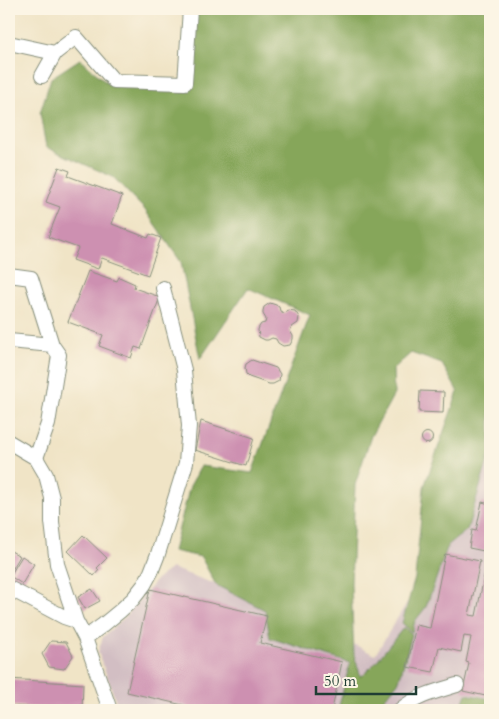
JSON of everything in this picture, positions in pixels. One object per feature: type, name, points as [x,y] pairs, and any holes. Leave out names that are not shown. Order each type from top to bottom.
[{"type":"street","points":[[42,76],[55,53],[76,37],[114,81],[185,83],[190,9]]},
{"type":"street","points":[[9,42],[55,53]]},
{"type":"street","points":[[9,275],[31,278],[52,345],[59,355],[48,424],[36,458]]},
{"type":"street","points":[[85,638],[133,599],[148,579],[158,554],[186,462],[189,426],[184,370],[163,288]]},
{"type":"street","points":[[9,340],[52,345]]},
{"type":"street","points":[[9,442],[36,458],[46,475],[52,498],[52,522],[57,564],[110,710]]},
{"type":"street","points":[[9,588],[64,617],[76,620]]},
{"type":"street","points":[[400,710],[409,702],[432,692],[457,685]]},
{"type":"shaded area","points":[[490,419],[490,710],[123,710],[117,704],[98,652],[103,637],[124,618],[156,580],[171,568],[282,608],[375,655],[468,502]]},
{"type":"green space","points":[[193,9],[490,9],[490,453],[467,530],[448,545],[426,607],[415,621],[412,632],[402,623],[415,578],[424,487],[458,392],[442,364],[411,353],[393,369],[394,394],[371,436],[355,485],[351,584],[354,655],[361,677],[404,627],[412,634],[399,681],[375,710],[338,710],[350,663],[270,638],[265,610],[216,585],[201,557],[173,551],[190,486],[201,466],[252,473],[310,315],[248,288],[200,359],[181,262],[145,210],[113,177],[46,147],[40,113],[51,78],[80,59],[108,84],[156,91],[187,80]]},
{"type":"green space","points":[[466,694],[490,699],[490,710],[460,710]]},
{"type":"building","points":[[59,167],[70,171],[68,176],[122,196],[112,224],[148,238],[150,234],[161,238],[148,275],[102,258],[98,269],[73,260],[78,248],[48,237],[60,207],[46,202]]},
{"type":"building","points":[[88,271],[117,281],[119,277],[135,284],[134,288],[160,297],[141,349],[135,347],[131,358],[99,346],[103,335],[68,322]]},
{"type":"building","points":[[270,303],[279,307],[280,311],[284,313],[288,310],[295,311],[299,317],[298,323],[290,331],[293,339],[290,345],[283,346],[276,339],[265,340],[259,337],[259,327],[265,323],[266,319],[263,314],[264,307]]},
{"type":"building","points":[[252,360],[276,368],[280,374],[279,381],[269,384],[249,377],[246,374],[245,368],[246,364]]},
{"type":"building","points":[[420,391],[444,392],[443,413],[419,412]]},
{"type":"building","points":[[201,421],[254,438],[246,466],[195,450]]},
{"type":"building","points":[[427,432],[433,438],[427,444],[421,438]]},
{"type":"building","points":[[482,502],[490,504],[490,697],[463,691],[469,663],[466,662],[471,637],[464,636],[461,652],[439,647],[433,672],[407,667],[416,625],[430,628],[445,554],[480,561],[469,615],[476,616],[489,552],[469,548],[472,530],[476,531]]},
{"type":"building","points":[[83,535],[107,558],[97,568],[99,570],[94,576],[68,551]]},
{"type":"building","points":[[9,550],[20,556],[9,575]]},
{"type":"building","points":[[22,556],[34,564],[22,584],[10,576]]},
{"type":"building","points":[[92,589],[100,601],[85,609],[78,597]]},
{"type":"building","points":[[150,589],[267,616],[260,643],[342,662],[332,710],[186,710],[187,706],[127,692]]},
{"type":"building","points":[[51,641],[66,642],[73,656],[64,669],[49,667],[42,654]]},
{"type":"building","points":[[9,679],[83,684],[82,710],[9,706]]}]
